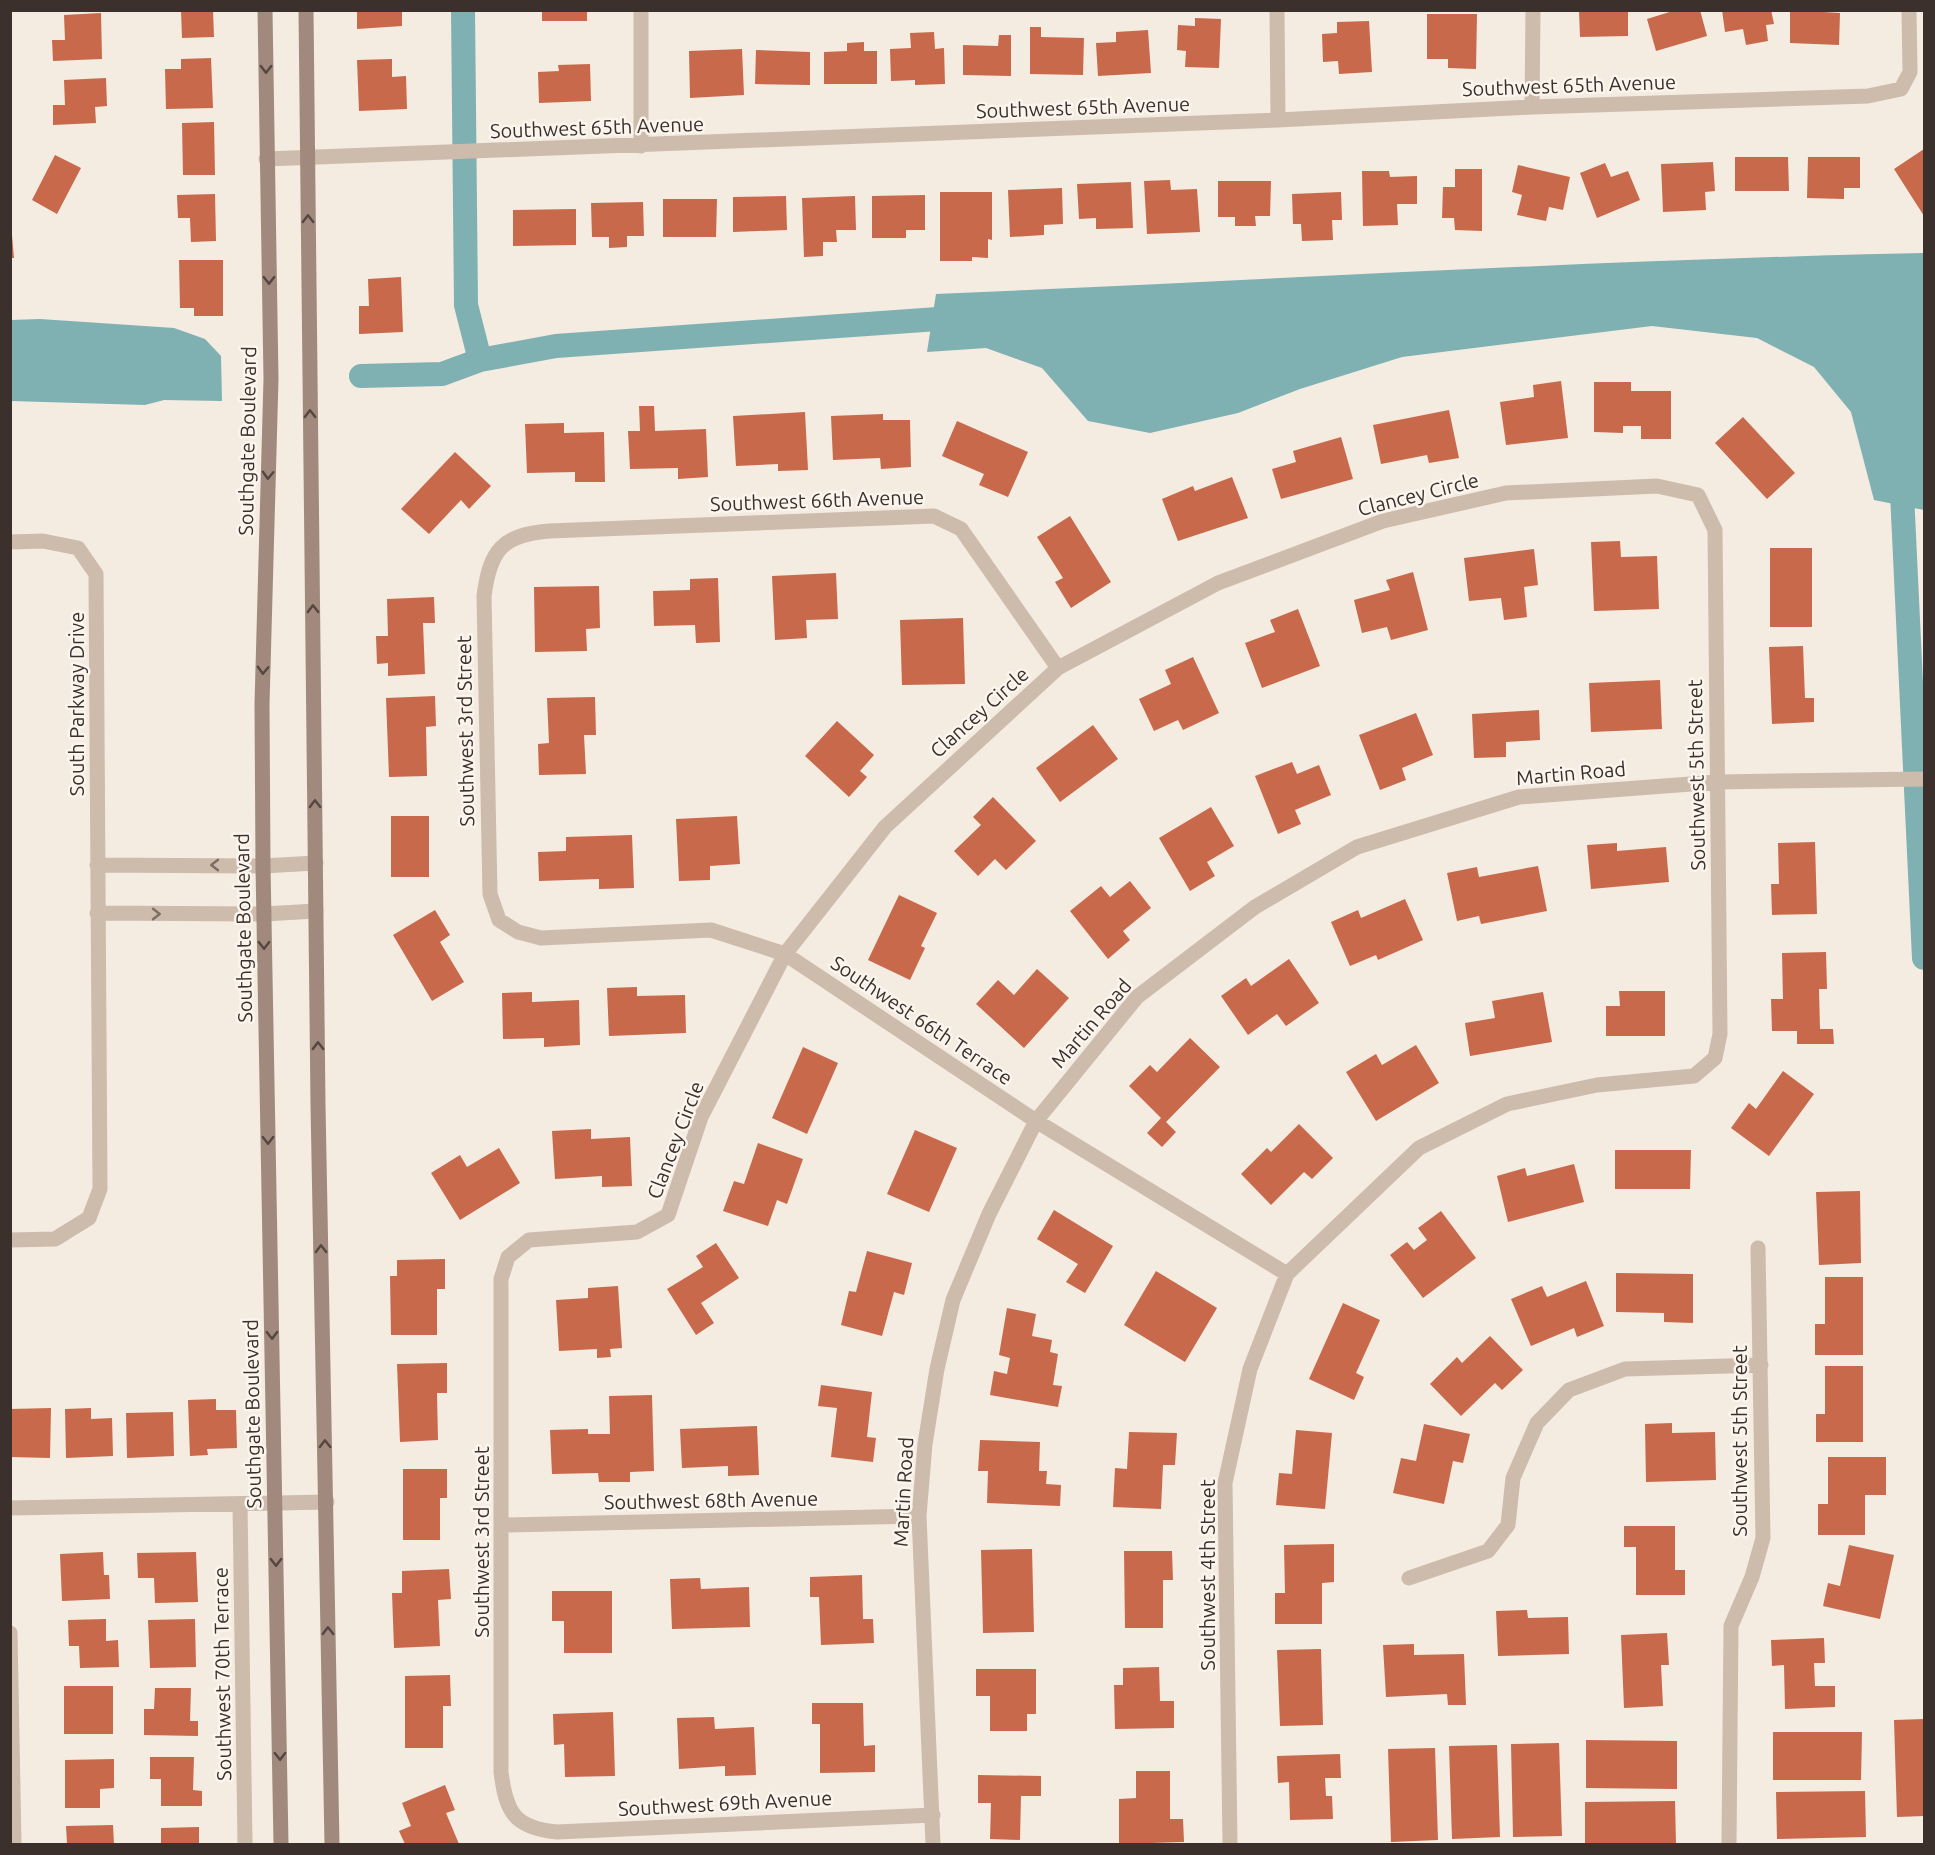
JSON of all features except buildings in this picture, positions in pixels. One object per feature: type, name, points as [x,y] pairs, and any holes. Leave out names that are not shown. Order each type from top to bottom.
[{"type":"main road","name":"Southgate Boulevard","points":[[265,10],[271,379],[262,704],[263,866],[281,1845]]},
{"type":"main road","points":[[306,10],[316,911],[332,1845]]},
{"type":"street","points":[[641,10],[641,146]]},
{"type":"street","points":[[1277,10],[1278,120]]},
{"type":"street","points":[[1532,106],[1533,10]]},
{"type":"street","name":"Southwest 65th Avenue","points":[[266,159],[1278,120],[1532,106],[1868,96],[1900,89],[1910,72],[1909,10]]},
{"type":"street","name":"Clancey Circle","points":[[508,1257],[529,1240],[637,1232],[668,1215],[701,1118],[785,954],[885,827],[1058,668],[1218,583],[1383,521],[1506,493],[1657,486],[1698,495]]},
{"type":"street","name":"Southwest 5th Street","points":[[1698,495],[1715,530],[1720,1034],[1715,1058]]},
{"type":"street","name":"Southwest 66th Avenue","points":[[505,544],[524,533],[549,531],[934,516],[961,529],[1058,668]]},
{"type":"street","name":"South Parkway Drive","points":[[10,542],[43,541],[78,548],[96,574],[100,1189],[88,1218],[55,1239],[10,1240]]},
{"type":"street","name":"Southwest 3rd Street","points":[[500,920],[490,894],[484,596],[489,564],[505,544]]},
{"type":"street","name":"Martin Road","points":[[933,1845],[919,1516],[925,1444],[937,1369],[953,1300],[989,1214],[1035,1122],[1137,996],[1255,907],[1357,848],[1519,797],[1717,782],[1924,779]]},
{"type":"street","points":[[97,865],[263,866],[316,863]]},
{"type":"street","points":[[98,914],[264,914],[316,911]]},
{"type":"street","name":"Southwest 66th Terrace","points":[[500,920],[518,932],[541,938],[711,930],[785,954],[1035,1122],[1287,1274]]},
{"type":"street","name":"Southwest 4th Street","points":[[1230,1845],[1225,1483],[1250,1369],[1287,1274],[1419,1148],[1507,1104],[1597,1085],[1694,1076],[1715,1058]]},
{"type":"street","name":"Southwest 5th Street","points":[[1729,1845],[1731,1626],[1752,1577],[1763,1538],[1758,1248]]},
{"type":"street","name":"Southwest 3rd Street","points":[[508,1257],[501,1279],[503,1525],[501,1772],[505,1801],[512,1814],[520,1822]]},
{"type":"street","points":[[1409,1578],[1488,1551],[1508,1525],[1513,1478],[1537,1424],[1569,1390],[1625,1369],[1761,1365]]},
{"type":"street","points":[[10,1508],[327,1502]]},
{"type":"street","name":"Southwest 70th Terrace","points":[[240,1504],[245,1845]]},
{"type":"street","name":"Southwest 68th Avenue","points":[[503,1525],[919,1516]]},
{"type":"street","points":[[10,1633],[14,1845]]},
{"type":"street","name":"Southwest 69th Avenue","points":[[520,1822],[540,1830],[557,1832],[933,1815]]},
{"type":"water","points":[[1924,253],[1924,510],[1874,500],[1851,412],[1814,367],[1757,338],[1652,326],[1402,357],[1300,389],[1238,413],[1150,433],[1088,421],[1042,368],[986,348],[927,352],[936,294],[1554,265]]},
{"type":"water","points":[[40,319],[174,328],[205,339],[221,356],[222,401],[164,400],[145,405],[11,401],[11,320]]},
{"type":"waterway","points":[[463,10],[466,305],[480,360]]},
{"type":"waterway","points":[[361,376],[442,374],[480,360],[556,346],[966,317]]},
{"type":"waterway","points":[[1901,472],[1924,958]]}]
